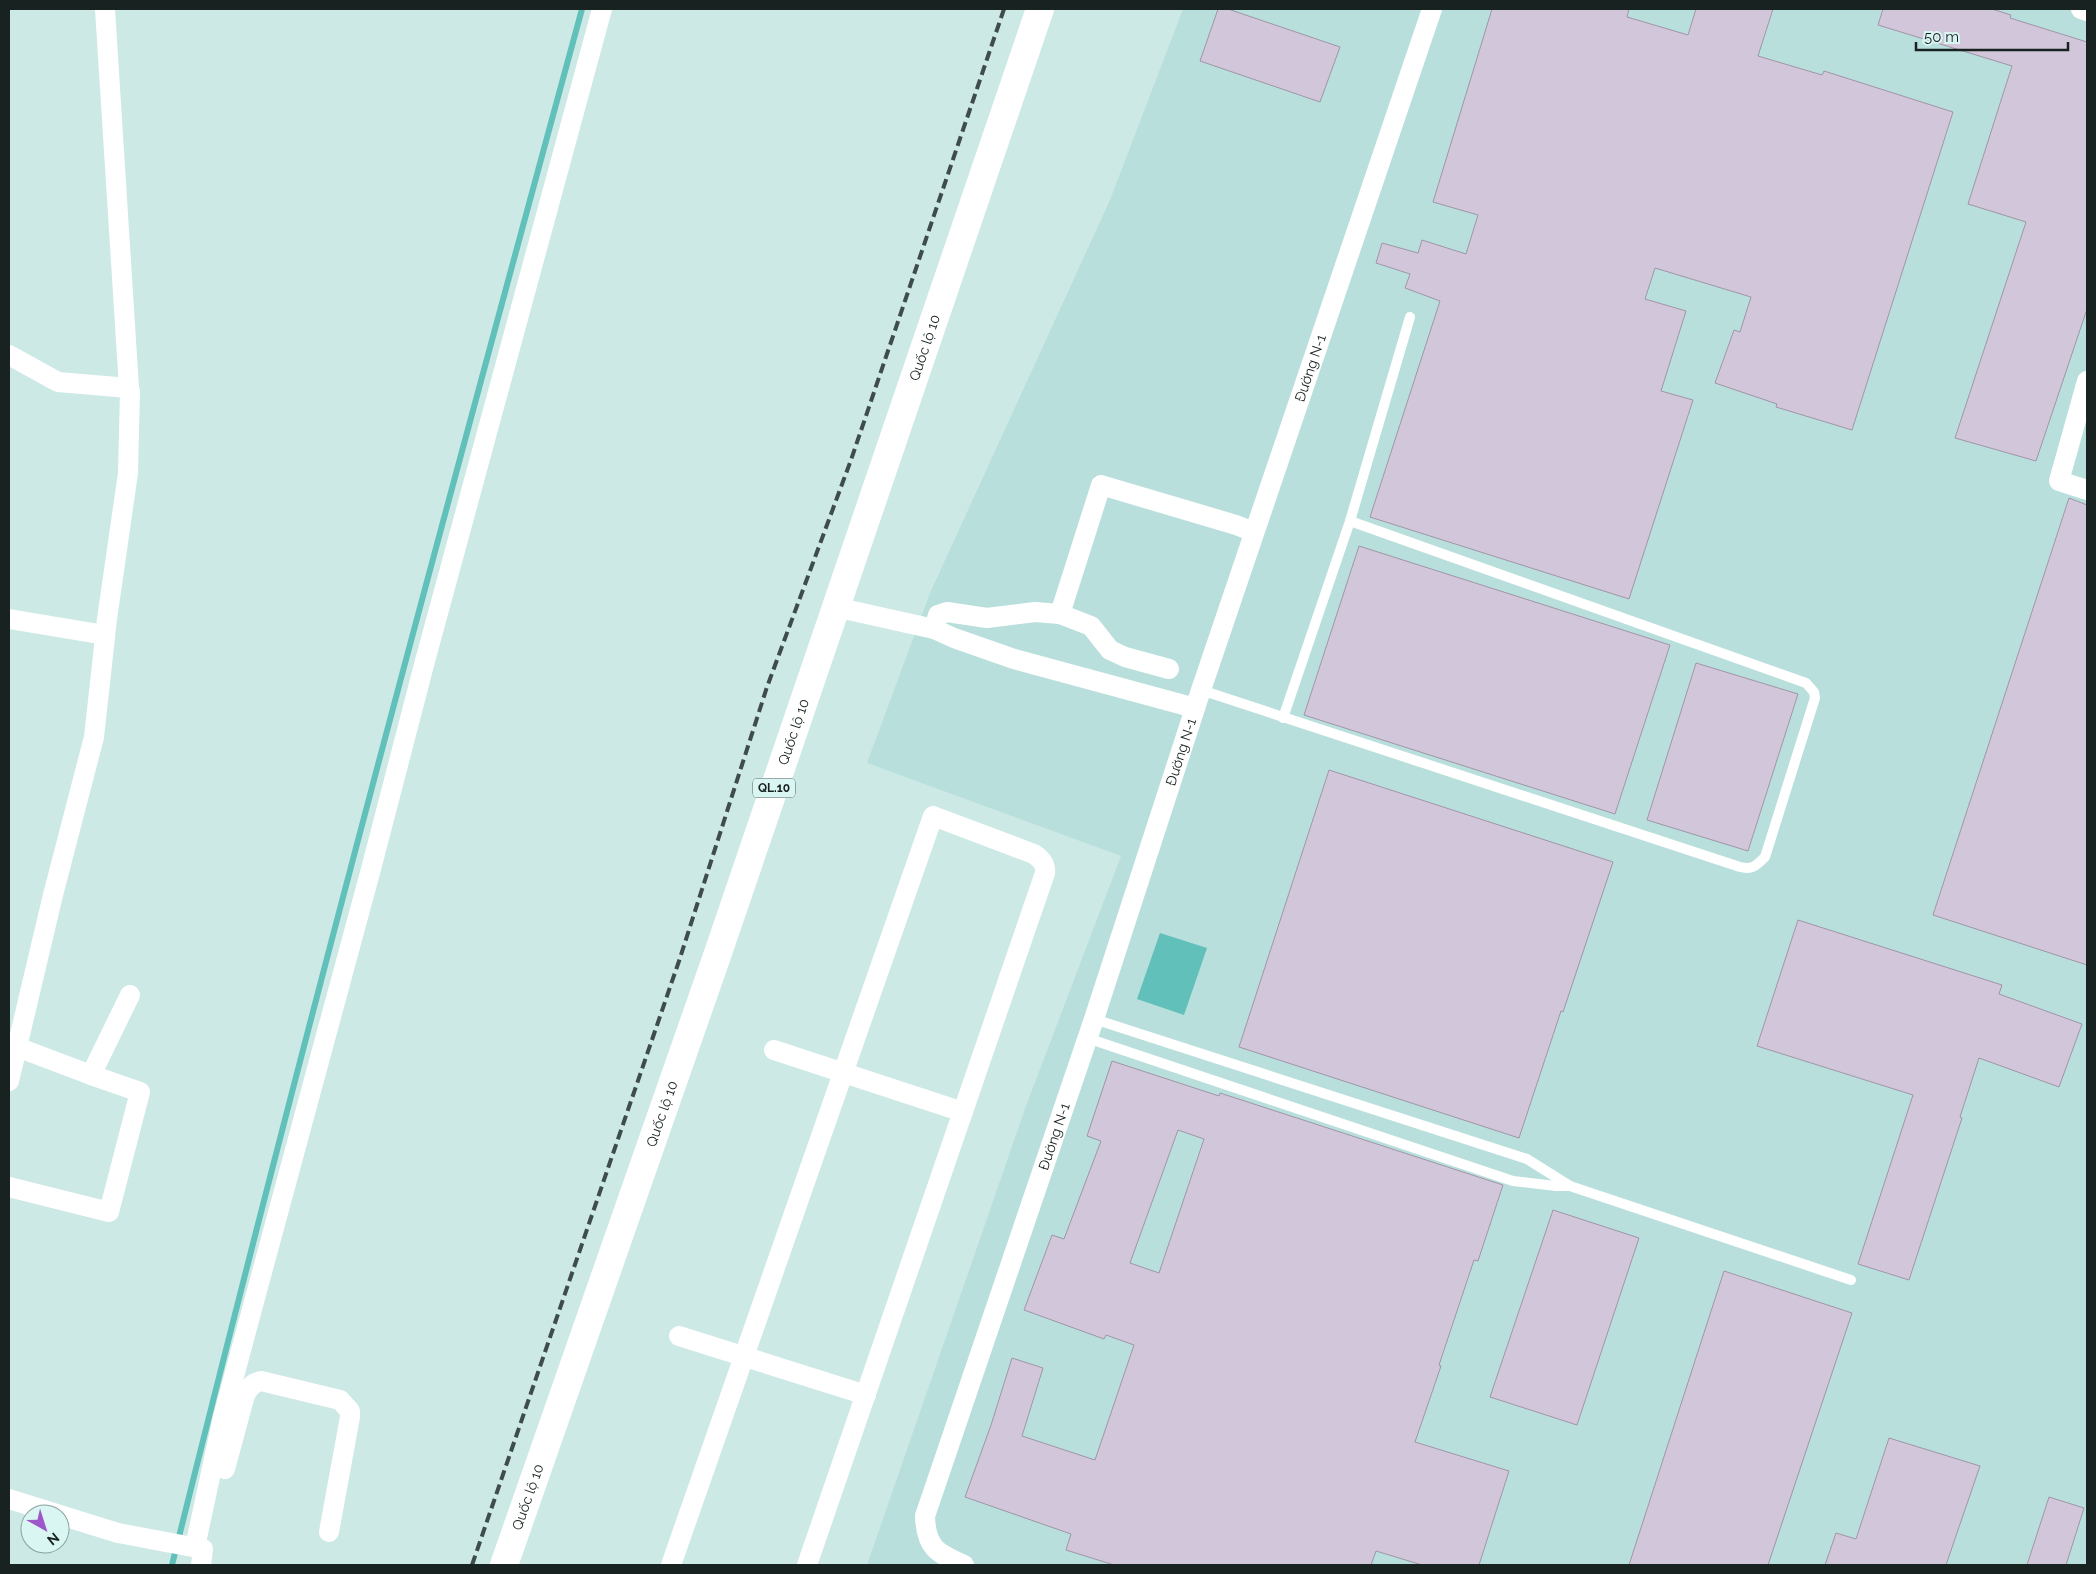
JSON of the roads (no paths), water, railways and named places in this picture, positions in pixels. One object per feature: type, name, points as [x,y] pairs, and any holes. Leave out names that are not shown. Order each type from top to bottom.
[{"type":"highway","name":"Quốc lộ 10","points":[[504,1565],[721,944],[1040,9]]},
{"type":"street","points":[[9,1081],[53,895],[94,737],[105,635],[128,473],[130,392],[128,388],[105,9]]},
{"type":"street","points":[[197,1552],[223,1417],[602,9]]},
{"type":"street","name":"Đường N-1","points":[[964,1565],[935,1550],[925,1532],[924,1516],[1088,1038],[1198,699],[1432,9]]},
{"type":"street","points":[[2081,9],[2087,11]]},
{"type":"street","points":[[9,355],[58,382],[128,388]]},
{"type":"street","points":[[2087,380],[2059,481],[2087,490]]},
{"type":"street","points":[[1060,614],[1101,485],[1254,532]]},
{"type":"street","points":[[835,607],[934,629],[1014,659],[1198,699]]},
{"type":"street","points":[[934,629],[938,615],[946,612],[987,618],[1035,612],[1060,614],[1091,626],[1110,650],[1125,657],[1170,669]]},
{"type":"street","points":[[9,619],[105,635]]},
{"type":"street","points":[[671,1565],[933,816],[1034,854],[1040,858],[1045,868],[807,1565]]},
{"type":"street","points":[[91,1075],[130,995]]},
{"type":"street","points":[[9,1187],[109,1212],[140,1092],[17,1047]]},
{"type":"street","points":[[774,1050],[963,1112]]},
{"type":"street","points":[[679,1336],[866,1395]]},
{"type":"street","points":[[197,1552],[245,1396],[249,1387],[261,1381],[340,1400],[350,1411],[329,1532]]},
{"type":"street","points":[[9,1498],[28,1504]]},
{"type":"street","points":[[70,1518],[118,1533],[160,1541],[197,1552]]},
{"type":"lane","points":[[1284,718],[1350,522],[1410,317]]},
{"type":"lane","points":[[1198,699],[1284,718],[1740,867],[1748,869],[1756,866],[1764,857],[1814,698],[1814,692],[1806,683],[1350,522]]},
{"type":"lane","points":[[1094,1019],[1527,1159],[1570,1186],[1851,1280]]},
{"type":"lane","points":[[1088,1038],[1513,1180],[1570,1186]]},
{"type":"water","points":[[1160,933],[1207,948],[1184,1015],[1137,999]]},
{"type":"waterway","points":[[172,1565],[321,980],[424,591],[582,9]]},
{"type":"railway","points":[[472,1565],[679,961],[767,687],[851,460],[1004,9]]}]
